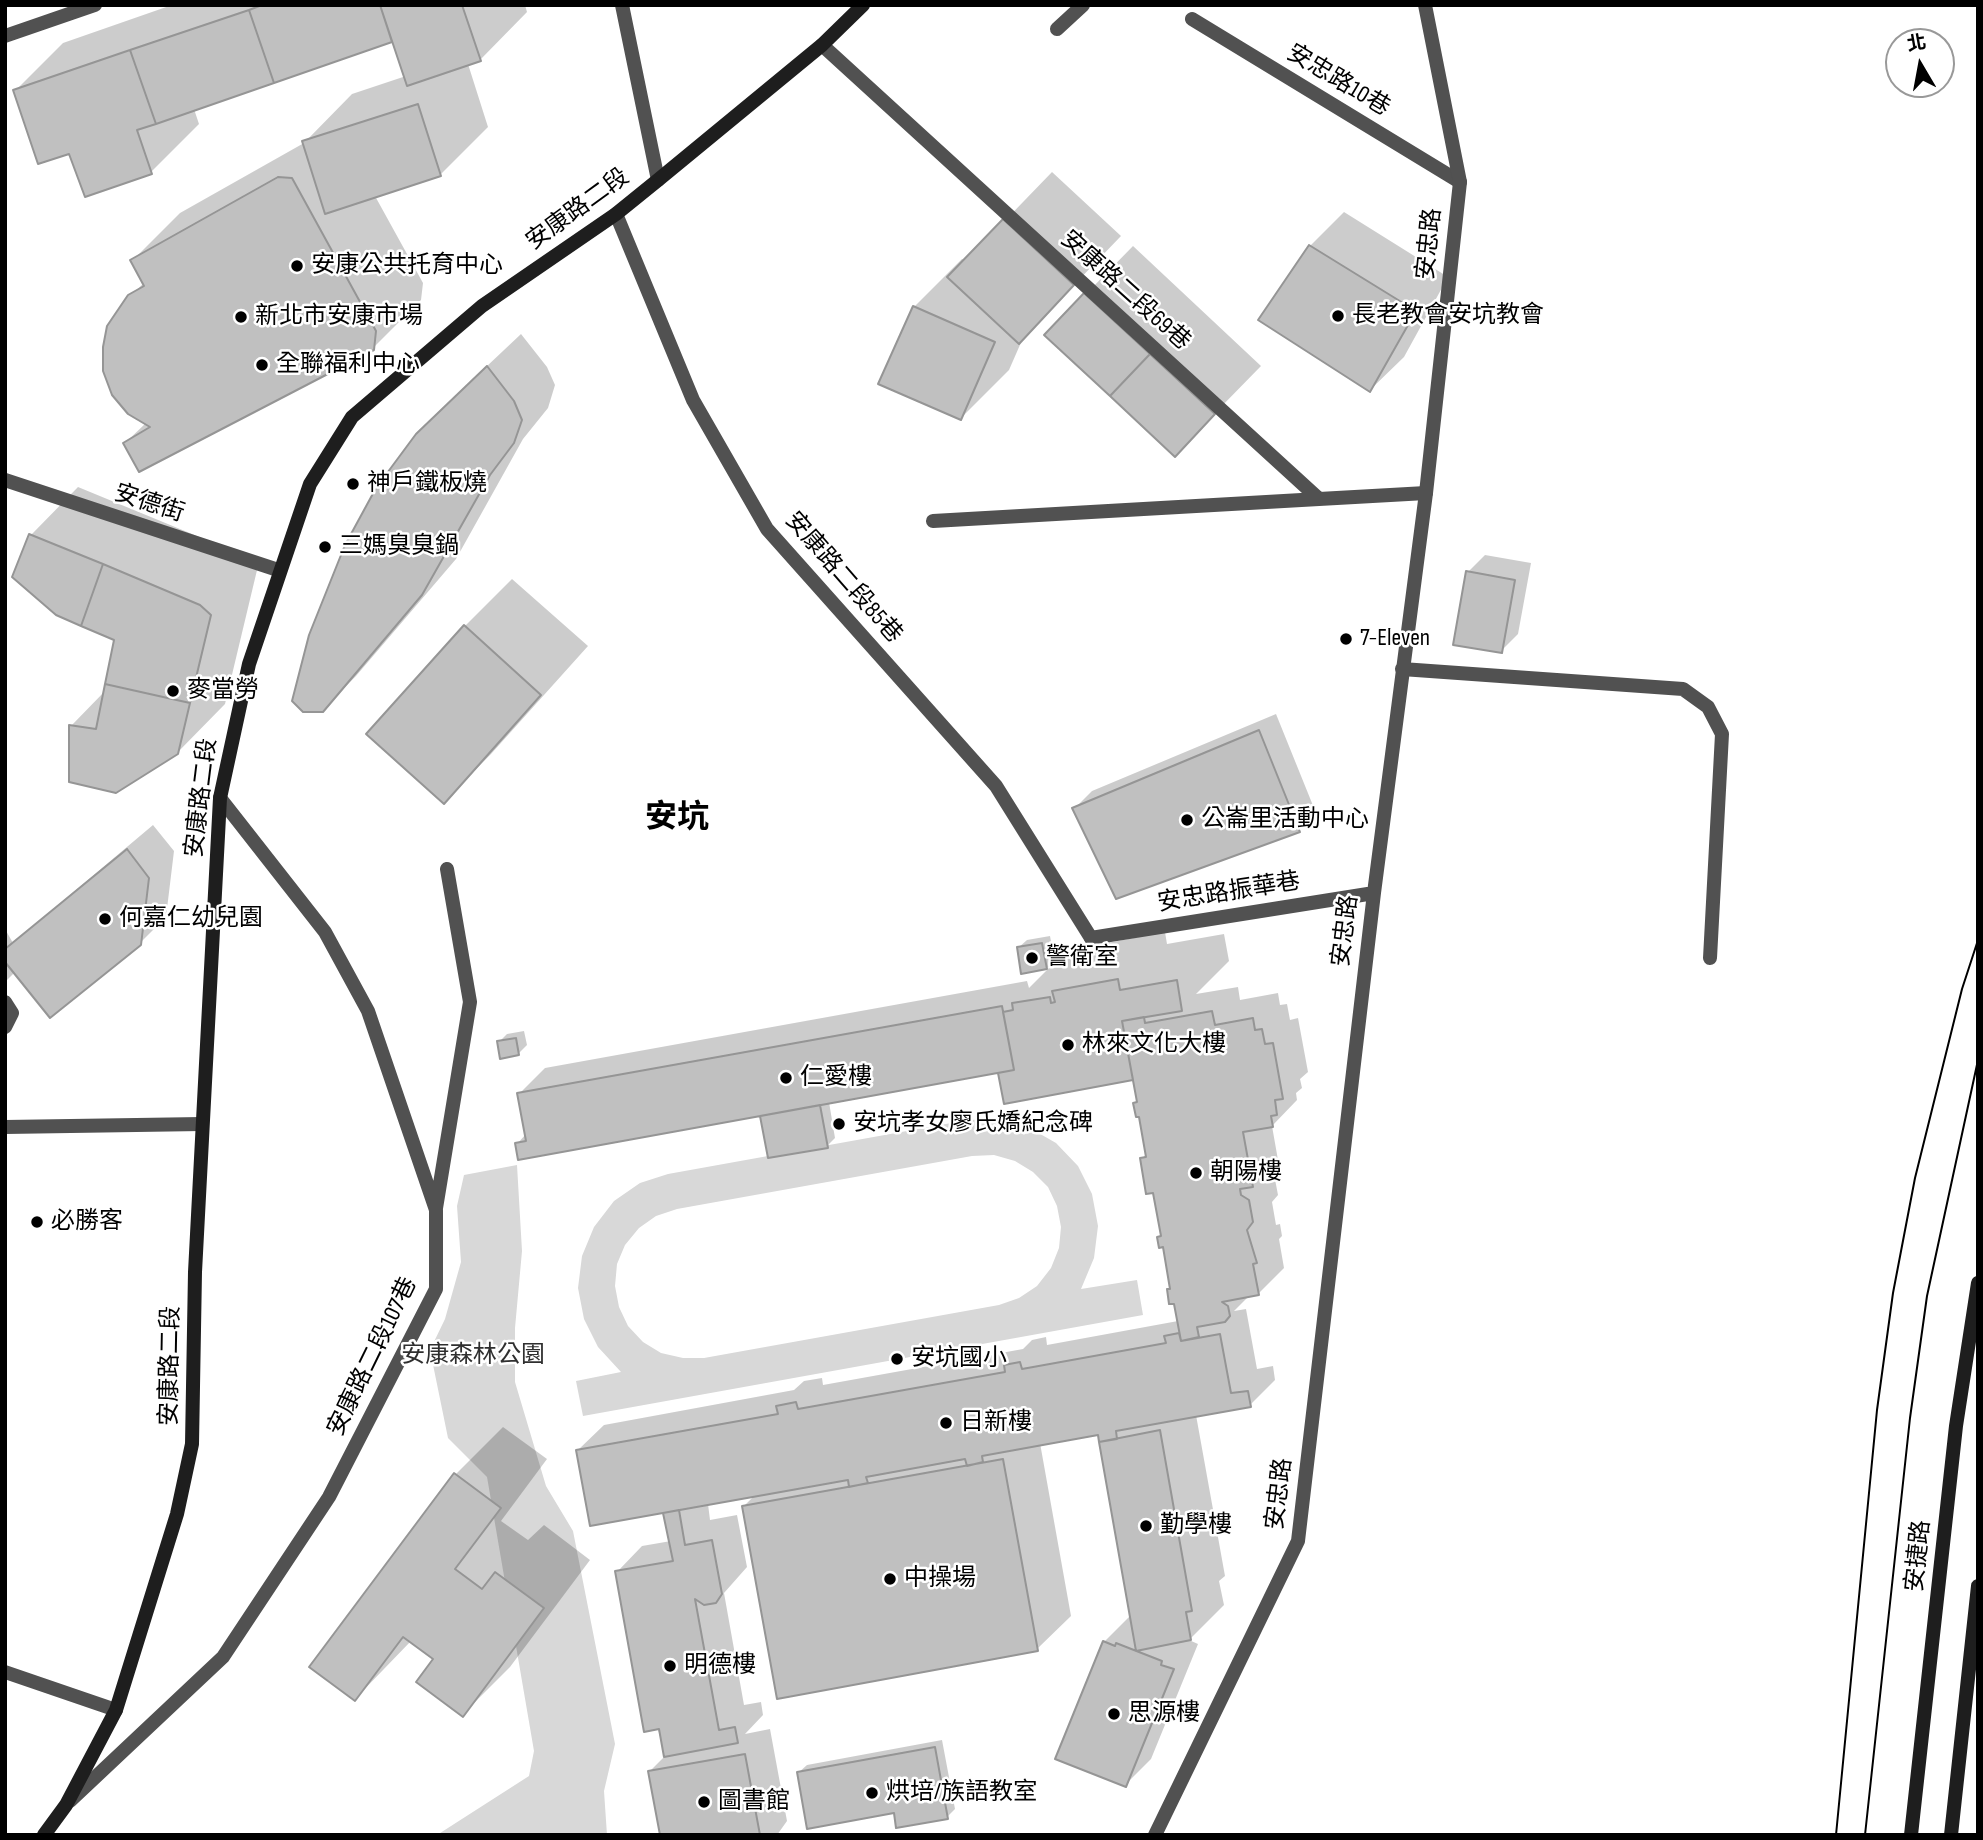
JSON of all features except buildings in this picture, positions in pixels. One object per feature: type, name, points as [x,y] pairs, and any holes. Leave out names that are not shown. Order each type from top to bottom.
[{"type":"main road","name":"安康路二段","points":[[44,1835],[66,1805],[116,1710],[177,1514],[192,1444],[202,1124],[220,798],[248,664],[278,570],[310,484],[352,417],[482,306],[616,214],[822,45],[863,5]]},
{"type":"main road","name":"安捷路","points":[[1911,1835],[1956,1426],[1978,1283]]},
{"type":"main road","points":[[1951,1835],[1978,1586]]},
{"type":"street","points":[[5,36],[95,5]]},
{"type":"street","points":[[622,5],[658,180]]},
{"type":"street","points":[[1057,29],[1083,5]]},
{"type":"street","name":"安忠路","points":[[1155,1835],[1298,1541],[1374,893],[1426,493],[1460,182],[1425,5]]},
{"type":"street","name":"安忠路10巷","points":[[1192,19],[1460,182]]},
{"type":"street","name":"安康路二段69巷","points":[[822,45],[1319,499]]},
{"type":"street","name":"安康路二段85巷","points":[[616,214],[693,400],[767,529],[996,786],[1091,938]]},
{"type":"street","name":"安德街","points":[[5,480],[278,570]]},
{"type":"street","points":[[933,521],[1426,493]]},
{"type":"street","points":[[1402,669],[1683,689],[1708,707],[1722,734],[1710,958]]},
{"type":"street","name":"安康路二段107巷","points":[[66,1805],[223,1657],[329,1497],[436,1289],[436,1210],[368,1012],[325,932],[220,798]]},
{"type":"street","points":[[436,1210],[470,1002],[447,869]]},
{"type":"street","name":"安忠路振華巷","points":[[1091,938],[1374,893]]},
{"type":"street","points":[[5,1002],[12,1013],[5,1027]]},
{"type":"street","points":[[5,1127],[202,1124]]},
{"type":"street","points":[[5,1672],[116,1710]]},
{"type":"green space","points":[[997,1119],[1028,1127],[1056,1143],[1078,1166],[1092,1194],[1098,1226],[1094,1258],[1081,1289],[1137,1280],[1143,1315],[583,1416],[576,1381],[621,1372],[598,1347],[584,1319],[578,1288],[582,1256],[594,1227],[614,1201],[640,1183],[668,1174],[968,1120]],"holes":[[[994,1155],[1015,1161],[1033,1172],[1048,1187],[1057,1206],[1061,1227],[1059,1248],[1051,1268],[1037,1286],[1019,1298],[999,1305],[704,1358],[683,1358],[661,1353],[643,1342],[628,1326],[619,1307],[615,1286],[617,1264],[625,1245],[639,1228],[656,1216],[677,1209],[972,1156]]]},
{"type":"green space","name":"安康森林公園","points":[[517,1165],[522,1251],[515,1328],[515,1382],[546,1486],[573,1531],[615,1744],[604,1791],[607,1835],[437,1835],[529,1776],[534,1751],[487,1477],[448,1438],[430,1350],[445,1319],[461,1262],[457,1206],[464,1175]]},
{"type":"tram line","points":[[1836,1835],[1877,1410],[1893,1293],[1915,1178],[1962,989],[1978,940]]},
{"type":"tram line","points":[[1865,1835],[1910,1418],[1927,1296],[1978,1060]]},
{"type":"place","name":"安康公共托育中心","points":[[297,266]]},
{"type":"place","name":"長老教會安坑教會","points":[[1338,316]]},
{"type":"place","name":"新北市安康市場","points":[[241,317]]},
{"type":"place","name":"全聯福利中心","points":[[262,365]]},
{"type":"place","name":"神戶鐵板燒","points":[[353,484]]},
{"type":"place","name":"三媽臭臭鍋","points":[[325,547]]},
{"type":"place","name":"7-Eleven","points":[[1346,639]]},
{"type":"place","name":"麥當勞","points":[[173,691]]},
{"type":"place","name":"公崙里活動中心","points":[[1187,820]]},
{"type":"place","name":"何嘉仁幼兒園","points":[[105,919]]},
{"type":"place","name":"警衛室","points":[[1032,958]]},
{"type":"place","name":"林來文化大樓","points":[[1068,1045]]},
{"type":"place","name":"仁愛樓","points":[[786,1078]]},
{"type":"place","name":"安坑孝女廖氏嬌紀念碑","points":[[839,1124]]},
{"type":"place","name":"朝陽樓","points":[[1196,1173]]},
{"type":"place","name":"必勝客","points":[[37,1222]]},
{"type":"place","name":"安坑國小","points":[[897,1359]]},
{"type":"place","name":"日新樓","points":[[946,1423]]},
{"type":"place","name":"勤學樓","points":[[1146,1526]]},
{"type":"place","name":"中操場","points":[[890,1579]]},
{"type":"place","name":"明德樓","points":[[670,1666]]},
{"type":"place","name":"思源樓","points":[[1114,1714]]},
{"type":"place","name":"烘培/族語教室","points":[[872,1793]]},
{"type":"place","name":"圖書館","points":[[704,1802]]},
{"type":"district","name":"安坑","points":[[677,819]]}]
